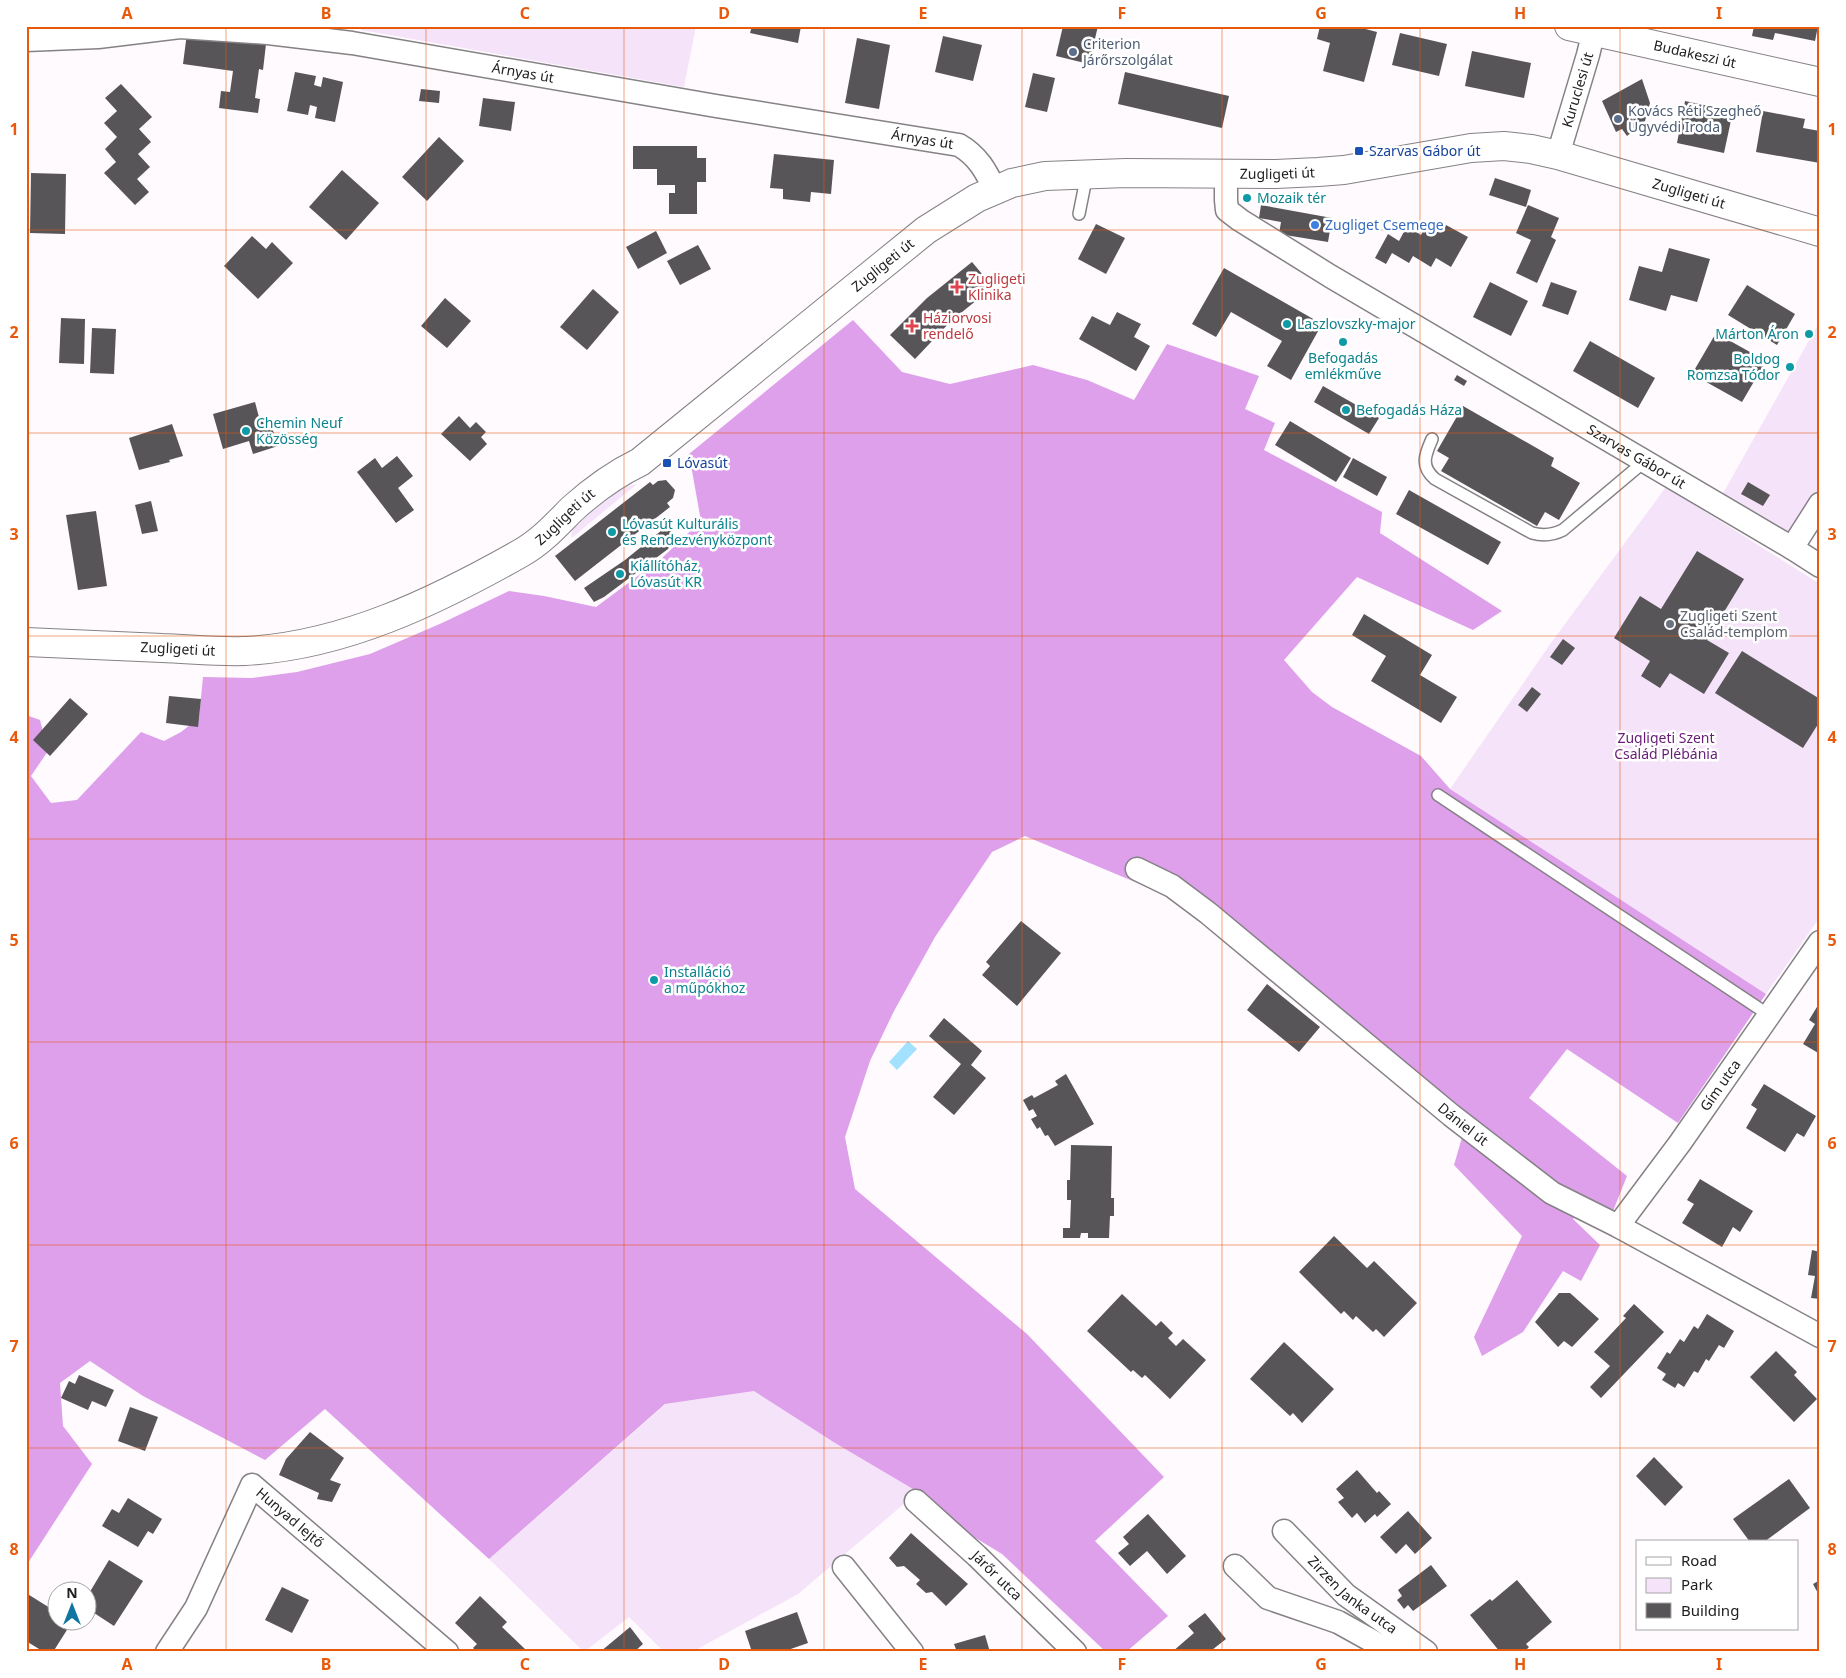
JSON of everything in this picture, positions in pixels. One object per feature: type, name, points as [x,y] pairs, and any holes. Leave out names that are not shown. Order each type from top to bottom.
[{"type":"street","name":"Árnyas út","points":[[26,40],[98,36],[180,27],[268,33],[352,43],[697,103],[959,145],[978,158],[995,190]]},
{"type":"street","name":"Budakeszi út","points":[[1586,28],[1820,82]]},
{"type":"street","name":"Kuruclesi út","points":[[1558,155],[1586,28]]},
{"type":"street","name":"Zugligeti út","points":[[26,642],[255,650],[304,644],[364,628],[457,589],[529,548],[608,480],[640,462],[926,230],[956,210],[1012,183],[1045,176],[1087,173],[1276,174],[1344,170],[1471,148],[1504,146],[1532,149],[1558,155],[1820,232]]},
{"type":"street","name":"Szarvas Gábor út","points":[[1226,173],[1228,210],[1240,220],[1330,276],[1820,566]]},
{"type":"street","points":[[1792,548],[1820,504]]},
{"type":"street","name":"Dániel út","points":[[1137,869],[1172,886],[1208,913],[1451,1115],[1552,1193],[1618,1226],[1820,1336]]},
{"type":"street","name":"Gím utca","points":[[1618,1226],[1680,1143],[1820,942]]},
{"type":"street","name":"Hunyad lejtő","points":[[167,1652],[196,1608],[252,1485],[447,1652]]},
{"type":"street","name":"Járőr utca","points":[[916,1502],[977,1556],[1075,1652]]},
{"type":"street","name":"Zirzen Janka utca","points":[[1284,1531],[1346,1595],[1426,1652]]},
{"type":"street","name":"Zirzen Janka utca","points":[[1235,1566],[1268,1598],[1338,1622],[1392,1652]]},
{"type":"street","points":[[844,1567],[912,1652]]},
{"type":"lane","points":[[1079,214],[1087,173]]},
{"type":"lane","points":[[1432,439],[1427,450],[1425,465],[1426,470],[1435,480],[1532,533],[1540,535],[1556,534],[1563,530],[1645,461]]},
{"type":"lane","points":[[1438,795],[1769,1015]]},
{"type":"green space","points":[[362,26],[696,26],[684,87],[361,30]]},
{"type":"green space","points":[[1820,321],[1820,501],[1792,548],[1717,504]]},
{"type":"green space","points":[[637,484],[571,538],[572,530],[578,523],[621,488]]},
{"type":"green space","name":"Zugligeti Szent Család Plébánia","points":[[1666,487],[1820,584],[1820,917],[1766,994],[1450,789],[1551,643]]},
{"type":"green space","points":[[754,1391],[835,1443],[918,1492],[798,1594],[692,1652],[664,1652],[629,1617],[584,1652],[489,1559],[666,1404]]},
{"type":"shaded area","points":[[853,320],[902,372],[950,384],[1033,365],[1087,380],[1134,400],[1167,344],[1259,376],[1245,409],[1275,423],[1264,450],[1382,512],[1380,533],[1502,611],[1473,630],[1357,577],[1284,660],[1312,692],[1332,707],[1421,756],[1450,789],[1766,994],[1678,1123],[1567,1049],[1529,1098],[1627,1176],[1613,1211],[1584,1200],[1573,1219],[1600,1245],[1581,1281],[1563,1271],[1523,1332],[1482,1356],[1474,1337],[1522,1236],[1454,1165],[1468,1117],[1195,907],[1025,836],[992,852],[935,937],[894,1011],[870,1061],[845,1137],[855,1189],[1027,1334],[1164,1477],[1095,1541],[1168,1616],[1126,1652],[1106,1652],[1002,1554],[936,1514],[918,1492],[835,1443],[754,1391],[665,1404],[489,1559],[325,1409],[265,1460],[143,1396],[90,1361],[60,1383],[63,1426],[92,1464],[26,1566],[26,715],[40,720],[48,751],[31,776],[51,803],[77,800],[141,732],[164,741],[181,732],[199,718],[203,677],[252,678],[297,672],[370,654],[509,591],[596,607],[662,558],[701,521],[689,454]]},
{"type":"water","points":[[908,1041],[917,1049],[897,1070],[889,1062]]},
{"type":"building","points":[[752,26],[801,26],[798,43],[750,33]]},
{"type":"building","points":[[1063,26],[1098,26],[1089,64],[1056,56]]},
{"type":"building","points":[[1320,26],[1354,26],[1377,32],[1364,82],[1323,71],[1330,43],[1317,39]]},
{"type":"building","points":[[1754,26],[1818,26],[1815,41],[1775,33],[1773,40],[1752,36]]},
{"type":"building","points":[[187,33],[266,44],[263,70],[259,69],[255,98],[260,99],[258,113],[219,108],[221,91],[230,92],[233,71],[183,64]]},
{"type":"building","points":[[1400,33],[1447,44],[1439,76],[1392,65]]},
{"type":"building","points":[[943,36],[982,45],[973,81],[935,72]]},
{"type":"building","points":[[857,38],[890,45],[879,109],[845,103]]},
{"type":"building","points":[[1472,51],[1531,63],[1524,98],[1465,86]]},
{"type":"building","points":[[295,72],[316,76],[314,85],[321,87],[323,77],[343,82],[335,122],[315,118],[317,107],[310,105],[308,115],[287,111]]},
{"type":"building","points":[[1125,72],[1229,96],[1222,128],[1118,104]]},
{"type":"building","points":[[1033,73],[1055,78],[1047,112],[1025,107]]},
{"type":"building","points":[[1642,79],[1650,103],[1645,121],[1627,136],[1622,129],[1616,132],[1602,101]]},
{"type":"building","points":[[121,84],[152,117],[139,129],[151,142],[138,154],[150,167],[137,179],[149,192],[135,205],[104,173],[116,162],[105,149],[117,137],[104,123],[117,111],[105,98]]},
{"type":"building","points":[[421,89],[440,91],[439,103],[419,101]]},
{"type":"building","points":[[483,98],[515,102],[511,131],[479,126]]},
{"type":"building","points":[[1685,101],[1733,111],[1724,153],[1677,143]]},
{"type":"building","points":[[1763,111],[1805,119],[1803,128],[1820,131],[1820,163],[1756,152]]},
{"type":"building","points":[[439,137],[464,161],[427,201],[402,177]]},
{"type":"building","points":[[633,146],[697,146],[697,158],[706,158],[706,182],[697,182],[697,214],[669,214],[669,193],[675,193],[675,185],[657,185],[657,169],[633,169]]},
{"type":"building","points":[[774,154],[834,160],[831,194],[811,192],[810,202],[783,199],[783,189],[770,188]]},
{"type":"building","points":[[342,170],[379,203],[346,240],[309,207]]},
{"type":"building","points":[[31,173],[66,174],[65,234],[30,233]]},
{"type":"building","points":[[1495,178],[1531,190],[1526,207],[1489,195]]},
{"type":"building","points":[[1261,205],[1332,218],[1328,242],[1279,234],[1281,222],[1259,218]]},
{"type":"building","points":[[1528,205],[1559,218],[1551,237],[1556,240],[1537,283],[1516,273],[1531,240],[1516,233]]},
{"type":"building","points":[[1428,222],[1443,231],[1446,225],[1468,237],[1451,267],[1436,258],[1431,267],[1413,256],[1409,263],[1392,253],[1386,264],[1375,258],[1388,234],[1399,241],[1407,226],[1421,235]]},
{"type":"building","points":[[1096,224],[1125,238],[1106,274],[1078,259]]},
{"type":"building","points":[[656,231],[667,253],[638,269],[626,247]]},
{"type":"building","points":[[252,236],[266,249],[272,242],[293,263],[258,299],[224,266]]},
{"type":"building","points":[[698,245],[711,269],[680,285],[667,261]]},
{"type":"building","points":[[1669,248],[1710,259],[1697,302],[1671,295],[1666,311],[1629,300],[1639,266],[1662,272]]},
{"type":"building","points":[[972,262],[993,287],[951,321],[915,359],[890,335],[927,298]]},
{"type":"building","name":"Laszlovszky-major","points":[[1224,268],[1322,324],[1291,380],[1267,366],[1282,341],[1231,312],[1216,337],[1192,324]]},
{"type":"building","points":[[1490,282],[1528,301],[1511,336],[1473,317]]},
{"type":"building","points":[[1551,282],[1577,291],[1568,315],[1542,306]]},
{"type":"building","points":[[1747,285],[1795,314],[1777,345],[1728,315]]},
{"type":"building","points":[[593,289],[619,312],[587,350],[560,327]]},
{"type":"building","points":[[445,298],[471,321],[447,348],[421,326]]},
{"type":"building","points":[[1117,312],[1141,324],[1134,337],[1150,346],[1136,371],[1079,339],[1092,316],[1110,325]]},
{"type":"building","points":[[61,318],[85,319],[84,364],[59,363]]},
{"type":"building","points":[[92,328],[116,329],[114,374],[90,373]]},
{"type":"building","points":[[1716,333],[1766,361],[1742,402],[1692,374]]},
{"type":"building","points":[[1590,341],[1655,378],[1638,408],[1573,371]]},
{"type":"building","points":[[1457,375],[1467,381],[1464,386],[1454,380]]},
{"type":"building","name":"Befogadás Háza","points":[[1323,386],[1379,418],[1369,434],[1314,402]]},
{"type":"building","name":"Chemin Neuf Közösség","points":[[255,402],[260,421],[269,418],[278,446],[253,454],[249,441],[223,449],[213,414]]},
{"type":"building","points":[[1463,406],[1554,458],[1551,466],[1580,483],[1559,520],[1545,512],[1537,526],[1441,471],[1449,458],[1437,451]]},
{"type":"building","points":[[459,416],[470,428],[476,422],[486,432],[481,437],[487,444],[470,461],[441,434]]},
{"type":"building","points":[[1290,421],[1351,458],[1336,482],[1275,445]]},
{"type":"building","points":[[172,424],[183,456],[169,460],[170,462],[139,470],[129,438]]},
{"type":"building","points":[[397,456],[413,476],[398,488],[414,510],[396,523],[357,472],[375,458],[382,468]]},
{"type":"building","points":[[1353,458],[1387,477],[1377,496],[1343,477]]},
{"type":"building","name":"Lóvasút Kulturális és Rendezvényközpont","points":[[666,480],[675,490],[673,498],[667,503],[670,507],[575,581],[555,556],[650,482],[653,485],[658,481]]},
{"type":"building","points":[[1748,482],[1770,495],[1763,506],[1741,494]]},
{"type":"building","points":[[1409,490],[1501,542],[1488,565],[1396,514]]},
{"type":"building","points":[[151,501],[158,531],[142,534],[135,505]]},
{"type":"building","points":[[96,511],[107,586],[78,590],[66,515]]},
{"type":"building","name":"Kiállítóház, Lóvasút KR","points":[[667,526],[675,536],[668,549],[604,597],[594,602],[584,588],[625,560]]},
{"type":"building","name":"Zugligeti Szent Család-templom","points":[[1697,551],[1744,579],[1707,640],[1729,653],[1704,694],[1670,673],[1660,688],[1641,676],[1650,661],[1614,638],[1640,596],[1661,609]]},
{"type":"building","points":[[1364,614],[1432,655],[1420,675],[1457,697],[1441,723],[1371,681],[1386,656],[1352,635]]},
{"type":"building","points":[[1563,639],[1575,648],[1562,665],[1550,657]]},
{"type":"building","points":[[1742,651],[1820,699],[1820,721],[1803,748],[1715,693]]},
{"type":"building","points":[[1532,687],[1541,694],[1527,712],[1518,705]]},
{"type":"building","points":[[169,696],[201,699],[198,727],[166,723]]},
{"type":"building","points":[[70,698],[88,714],[50,756],[33,740]]},
{"type":"building","points":[[1021,921],[1061,953],[1017,1006],[982,975],[990,966],[986,962]]},
{"type":"building","points":[[1267,984],[1320,1027],[1299,1052],[1247,1010]]},
{"type":"building","points":[[1820,1002],[1820,1054],[1803,1044],[1815,1024],[1809,1020]]},
{"type":"building","points":[[944,1018],[982,1051],[971,1065],[986,1078],[954,1115],[933,1097],[961,1064],[929,1036]]},
{"type":"building","points":[[1066,1074],[1094,1124],[1055,1146],[1048,1135],[1045,1136],[1040,1127],[1037,1129],[1031,1119],[1037,1116],[1033,1109],[1029,1111],[1023,1100],[1032,1095],[1034,1098],[1058,1085],[1055,1081]]},
{"type":"building","points":[[1764,1084],[1816,1116],[1804,1137],[1797,1133],[1785,1152],[1746,1128],[1757,1109],[1751,1105]]},
{"type":"building","points":[[1071,1145],[1112,1146],[1111,1198],[1114,1198],[1114,1216],[1110,1216],[1109,1238],[1088,1238],[1088,1233],[1081,1233],[1080,1238],[1063,1238],[1063,1228],[1070,1228],[1071,1200],[1067,1200],[1067,1180],[1070,1180]]},
{"type":"building","points":[[1700,1179],[1753,1211],[1740,1232],[1733,1227],[1722,1247],[1682,1223],[1694,1204],[1687,1200]]},
{"type":"building","points":[[1334,1236],[1367,1268],[1374,1261],[1417,1303],[1384,1337],[1376,1329],[1373,1332],[1356,1316],[1353,1320],[1344,1311],[1341,1314],[1299,1272]]},
{"type":"building","points":[[1812,1250],[1820,1252],[1820,1299],[1811,1298],[1815,1276],[1808,1275]]},
{"type":"building","points":[[1559,1293],[1570,1293],[1599,1319],[1572,1347],[1564,1341],[1558,1347],[1535,1322]]},
{"type":"building","points":[[1122,1294],[1156,1326],[1161,1321],[1173,1333],[1168,1338],[1176,1346],[1183,1339],[1206,1360],[1170,1399],[1145,1375],[1142,1378],[1133,1370],[1131,1372],[1087,1331]]},
{"type":"building","points":[[1634,1304],[1664,1332],[1601,1398],[1590,1387],[1610,1366],[1594,1352],[1626,1318],[1623,1316]]},
{"type":"building","points":[[1707,1314],[1734,1331],[1724,1348],[1719,1345],[1709,1361],[1706,1359],[1698,1373],[1694,1371],[1684,1387],[1678,1383],[1675,1388],[1662,1380],[1666,1374],[1657,1368],[1667,1352],[1670,1354],[1680,1339],[1684,1342],[1694,1326],[1698,1329]]},
{"type":"building","points":[[1284,1342],[1334,1389],[1302,1423],[1293,1413],[1290,1416],[1250,1379]]},
{"type":"building","points":[[1776,1351],[1797,1372],[1794,1375],[1817,1399],[1794,1422],[1750,1377]]},
{"type":"building","points":[[79,1375],[114,1390],[106,1407],[92,1401],[88,1410],[61,1398],[69,1381],[75,1384]]},
{"type":"building","points":[[130,1407],[158,1417],[145,1451],[118,1441]]},
{"type":"building","points":[[310,1432],[344,1458],[330,1480],[341,1484],[332,1502],[317,1499],[319,1493],[279,1475],[286,1459]]},
{"type":"building","points":[[1654,1457],[1683,1487],[1665,1506],[1636,1476]]},
{"type":"building","points":[[1357,1470],[1377,1493],[1379,1491],[1391,1504],[1377,1517],[1375,1514],[1365,1523],[1357,1513],[1352,1518],[1338,1502],[1344,1498],[1336,1489]]},
{"type":"building","points":[[1789,1479],[1810,1508],[1767,1540],[1749,1540],[1733,1519]]},
{"type":"building","points":[[128,1498],[162,1519],[153,1534],[148,1531],[138,1547],[102,1526],[112,1509],[119,1513]]},
{"type":"building","points":[[1408,1511],[1432,1538],[1415,1554],[1406,1544],[1396,1554],[1380,1537]]},
{"type":"building","points":[[1148,1514],[1186,1556],[1167,1574],[1147,1551],[1130,1566],[1118,1553],[1129,1544],[1123,1537]]},
{"type":"building","points":[[911,1533],[968,1584],[946,1606],[932,1592],[926,1593],[916,1584],[920,1580],[904,1566],[897,1567],[889,1558]]},
{"type":"building","points":[[109,1560],[143,1581],[114,1626],[98,1616],[97,1580]]},
{"type":"building","points":[[1431,1565],[1447,1586],[1413,1611],[1408,1605],[1404,1609],[1397,1600],[1402,1596],[1398,1590]]},
{"type":"building","points":[[1517,1580],[1552,1622],[1526,1644],[1529,1647],[1524,1652],[1500,1652],[1470,1615],[1490,1599],[1492,1601]]},
{"type":"building","points":[[1820,1580],[1820,1597],[1813,1584]]},
{"type":"building","points":[[282,1587],[309,1600],[292,1633],[265,1620]]},
{"type":"building","points":[[26,1593],[48,1607],[48,1630],[67,1630],[53,1652],[44,1652],[26,1641]]},
{"type":"building","points":[[480,1596],[507,1622],[502,1627],[525,1649],[522,1652],[477,1652],[473,1648],[477,1644],[455,1623]]},
{"type":"building","points":[[797,1612],[808,1643],[782,1652],[752,1652],[745,1631]]},
{"type":"building","points":[[1205,1613],[1226,1639],[1212,1650],[1214,1652],[1172,1652],[1194,1633],[1188,1626]]},
{"type":"building","points":[[630,1627],[643,1644],[634,1652],[600,1652]]},
{"type":"building","points":[[985,1635],[990,1652],[957,1652],[954,1644]]},
{"type":"place","name":"Criterion Járőrszolgálat","points":[[1073,52]]},
{"type":"place","name":"Kovács Réti Szegheő Ügyvédi Iroda","points":[[1618,119]]},
{"type":"place","name":"Szarvas Gábor út","points":[[1359,151]]},
{"type":"place","name":"Mozaik tér","points":[[1247,198]]},
{"type":"place","name":"Zugliget Csemege","points":[[1315,225]]},
{"type":"place","name":"Zugligeti Klinika","points":[[957,287]]},
{"type":"place","name":"Laszlovszky-major","points":[[1287,324]]},
{"type":"place","name":"Háziorvosi rendelő","points":[[912,326]]},
{"type":"place","name":"Márton Áron","points":[[1809,334]]},
{"type":"place","name":"Befogadás emlékműve","points":[[1343,342]]},
{"type":"place","name":"Boldog Romzsa Tódor","points":[[1790,367]]},
{"type":"place","name":"Befogadás Háza","points":[[1346,410]]},
{"type":"place","name":"Chemin Neuf Közösség","points":[[246,431]]},
{"type":"place","name":"Lóvasút","points":[[667,463]]},
{"type":"place","name":"Lóvasút Kulturális és Rendezvényközpont","points":[[612,532]]},
{"type":"place","name":"Kiállítóház, Lóvasút KR","points":[[620,574]]},
{"type":"place","name":"Zugligeti Szent Család-templom","points":[[1670,624]]},
{"type":"place","name":"Installáció a műpókhoz","points":[[654,980]]}]
